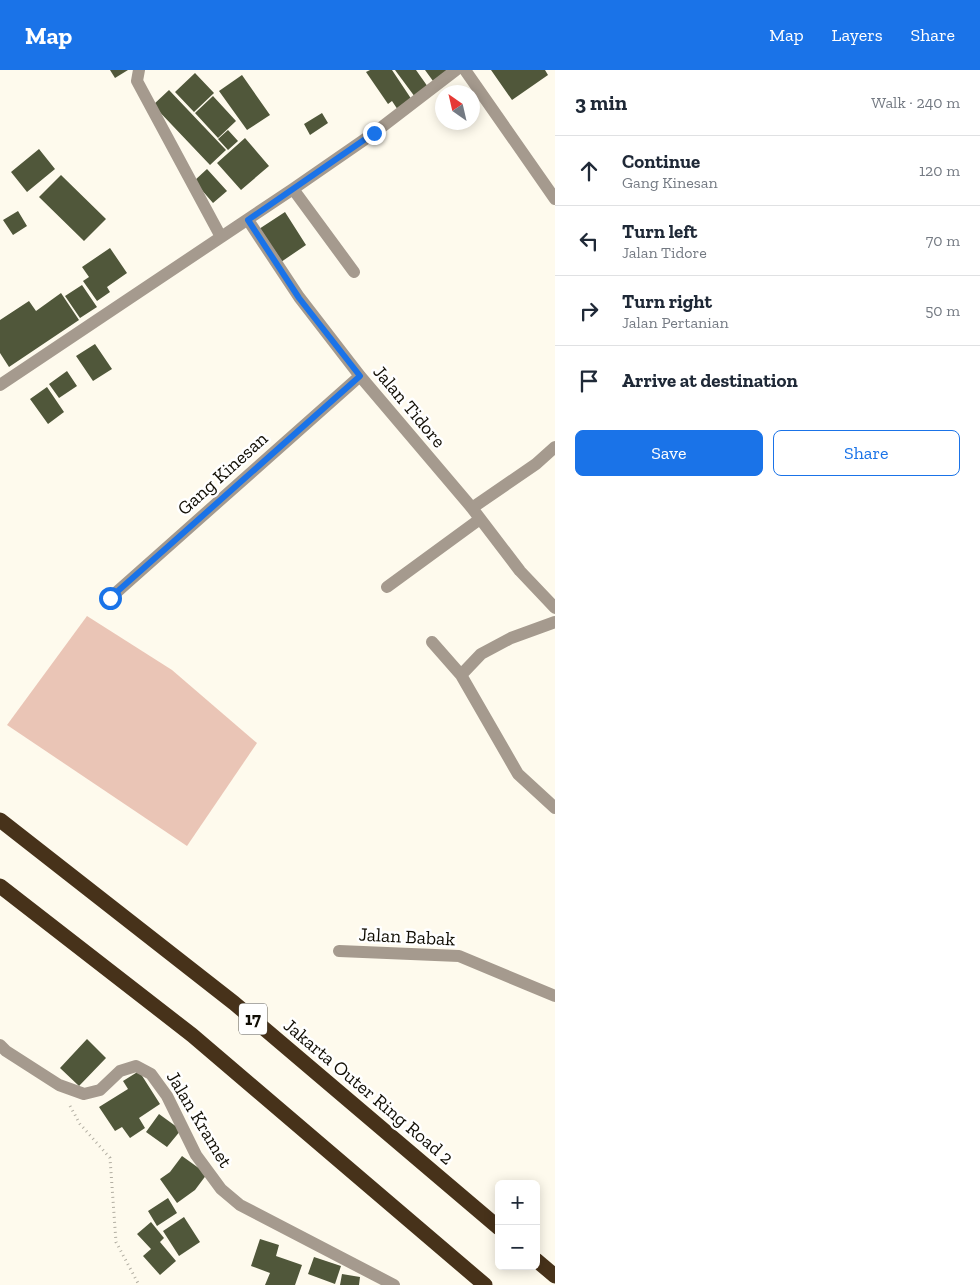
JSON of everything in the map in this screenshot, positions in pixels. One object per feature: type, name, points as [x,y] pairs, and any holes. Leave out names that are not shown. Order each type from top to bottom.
[{"type":"highway","name":"Jakarta Outer Ring Road 2","points":[[0,820],[234,1003],[495,1225]]},
{"type":"highway","points":[[0,886],[192,1035],[485,1285]]},
{"type":"highway","points":[[540,1263],[555,1276]]},
{"type":"street","points":[[139,70],[137,81],[221,237]]},
{"type":"street","points":[[0,385],[248,220],[374,133],[455,70]]},
{"type":"street","points":[[465,70],[555,198]]},
{"type":"street","points":[[293,189],[354,272]]},
{"type":"street","name":"Jalan Tidore","points":[[248,220],[299,298],[360,376],[472,508],[520,571],[555,608]]},
{"type":"street","name":"Gang Kinesan","points":[[110,598],[360,376]]},
{"type":"street","points":[[472,508],[536,464],[555,447]]},
{"type":"street","points":[[387,587],[480,519]]},
{"type":"street","points":[[461,675],[481,654],[510,638],[555,622]]},
{"type":"street","points":[[432,642],[461,675],[518,774],[555,808]]},
{"type":"street","name":"Jalan Babak","points":[[339,951],[459,956],[555,996]]},
{"type":"street","name":"Jalan Kramet","points":[[0,1044],[6,1051],[59,1085],[84,1094],[100,1090],[120,1071],[136,1066],[150,1074],[167,1096],[196,1156],[221,1189],[240,1205],[394,1285]]},
{"type":"path","points":[[59,1085],[80,1124],[110,1158],[116,1242],[140,1285]]},
{"type":"shaded area","points":[[87,616],[172,670],[257,743],[187,846],[7,725]]},
{"type":"building","points":[[110,70],[128,70],[115,78]]},
{"type":"building","points":[[370,70],[392,70],[412,100],[398,110],[392,101],[388,104],[366,72]]},
{"type":"building","points":[[395,70],[416,70],[428,87],[415,97]]},
{"type":"building","points":[[425,70],[448,70],[433,81]]},
{"type":"building","points":[[491,70],[545,70],[548,75],[512,100]]},
{"type":"building","points":[[195,73],[214,93],[194,112],[175,92]]},
{"type":"building","points":[[242,75],[270,115],[247,130],[219,91]]},
{"type":"building","points":[[169,90],[226,150],[210,165],[153,105]]},
{"type":"building","points":[[213,96],[236,121],[218,138],[195,113]]},
{"type":"building","points":[[322,113],[328,123],[310,135],[304,124]]},
{"type":"building","points":[[228,130],[238,141],[228,150],[218,139]]},
{"type":"building","points":[[245,138],[269,166],[241,190],[217,163]]},
{"type":"building","points":[[39,149],[55,169],[27,192],[11,172]]},
{"type":"building","points":[[207,169],[227,191],[213,203],[194,181]]},
{"type":"building","points":[[61,175],[106,219],[84,241],[39,197]]},
{"type":"building","points":[[18,211],[27,226],[13,235],[3,220]]},
{"type":"building","points":[[285,212],[306,245],[281,262],[259,229]]},
{"type":"building","points":[[110,248],[127,273],[107,287],[110,292],[97,301],[83,281],[89,277],[82,267]]},
{"type":"building","points":[[82,285],[97,307],[80,318],[65,296]]},
{"type":"building","points":[[61,293],[79,320],[9,367],[0,353],[0,320],[29,301],[36,311]]},
{"type":"building","points":[[95,344],[112,369],[93,381],[76,356]]},
{"type":"building","points":[[67,371],[77,386],[59,398],[49,384]]},
{"type":"building","points":[[47,387],[64,412],[48,424],[30,399]]},
{"type":"building","points":[[87,1039],[106,1058],[79,1086],[60,1068]]},
{"type":"building","points":[[139,1071],[160,1104],[139,1118],[145,1128],[130,1138],[122,1127],[115,1131],[99,1107],[128,1089],[123,1081]]},
{"type":"building","points":[[159,1114],[181,1130],[167,1147],[146,1132]]},
{"type":"building","points":[[182,1156],[207,1174],[195,1190],[177,1203],[160,1179],[170,1172]]},
{"type":"building","points":[[168,1198],[177,1213],[157,1226],[148,1211]]},
{"type":"building","points":[[184,1217],[200,1242],[179,1256],[163,1231]]},
{"type":"building","points":[[151,1222],[164,1238],[160,1242],[176,1261],[160,1275],[143,1256],[151,1249],[137,1234]]},
{"type":"building","points":[[260,1239],[279,1245],[276,1256],[302,1265],[295,1285],[265,1285],[270,1273],[251,1266]]},
{"type":"building","points":[[314,1257],[341,1266],[335,1284],[308,1274]]},
{"type":"building","points":[[342,1274],[360,1277],[359,1285],[340,1285]]},
{"type":"route","points":[[110,598],[360,376],[299,298],[248,220],[374,133]]}]
